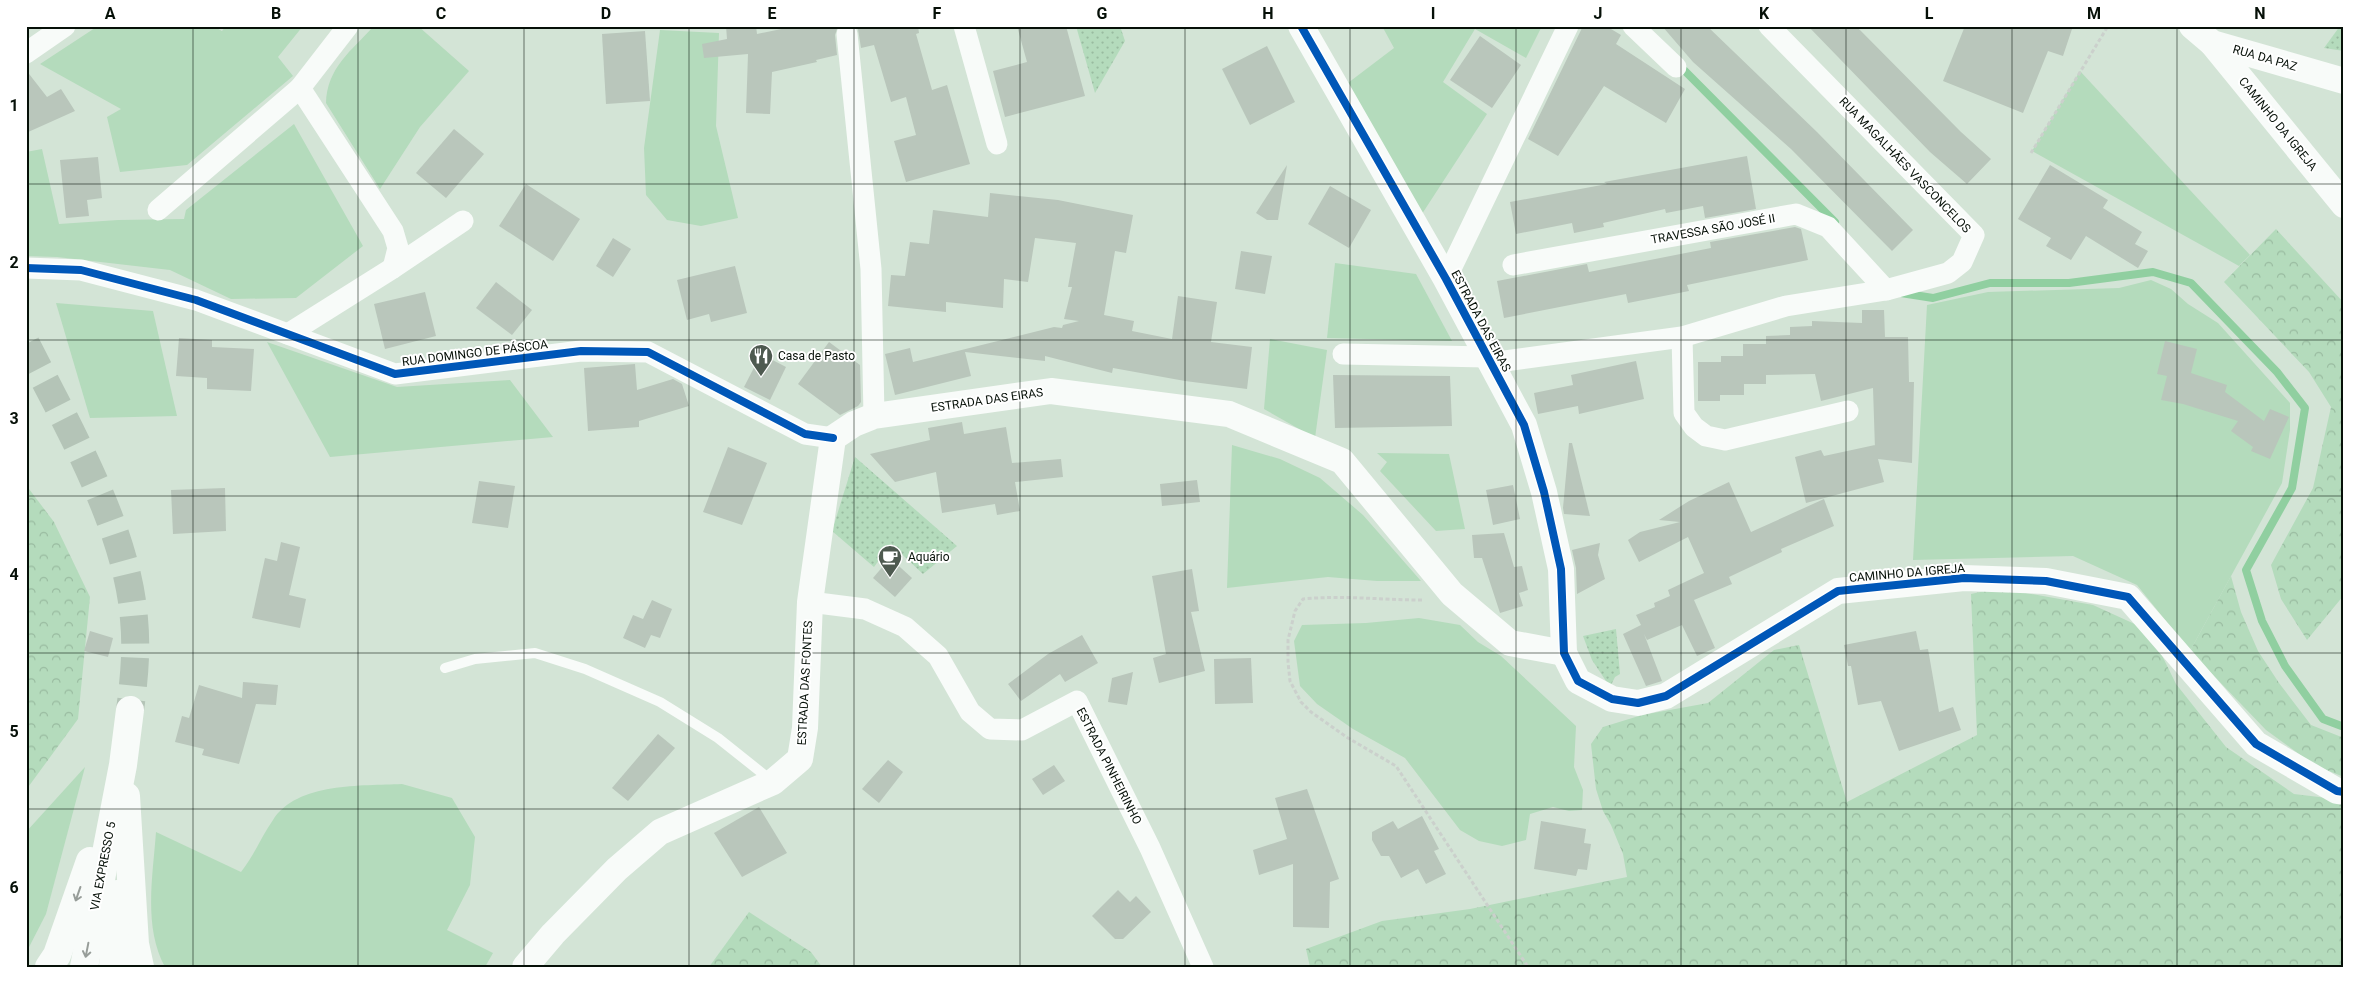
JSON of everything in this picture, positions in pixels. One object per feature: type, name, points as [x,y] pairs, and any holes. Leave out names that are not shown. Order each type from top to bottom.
[{"type":"main road","name":"VIA EXPRESSO 5","points":[[84,967],[123,765],[130,710]]},
{"type":"main road","name":"VIA EXPRESSO 5","points":[[113,967],[123,765]]},
{"type":"main road","points":[[49,967],[57,955],[123,765]]},
{"type":"main road","points":[[123,765],[128,813],[135,944],[140,967]]},
{"type":"street","points":[[26,53],[65,26]]},
{"type":"street","points":[[158,210],[300,88],[348,26]]},
{"type":"street","points":[[964,26],[997,144]]},
{"type":"street","name":"ESTRADA DAS EIRAS","points":[[833,438],[854,424],[874,416],[1051,391],[1229,414],[1342,461],[1452,594],[1510,644],[1564,654],[1561,569],[1544,492],[1524,425],[1446,279],[1301,26]]},
{"type":"street","points":[[1446,279],[1568,26]]},
{"type":"street","points":[[1633,26],[1676,67]]},
{"type":"street","name":"RUA MAGALHÃES VASCONCELOS","points":[[1343,354],[1488,360],[1682,337],[1786,306],[1886,290],[1948,273],[1962,262],[1974,235],[1770,26]]},
{"type":"street","name":"RUA DA PAZ","points":[[2192,26],[2212,43],[2344,81]]},
{"type":"street","points":[[847,34],[871,269],[874,416]]},
{"type":"street","name":"CAMINHO DA IGREJA","points":[[2212,43],[2344,205]]},
{"type":"street","points":[[300,88],[393,231],[398,248],[393,268]]},
{"type":"street","name":"TRAVESSA SÃO JOSÉ II","points":[[1513,266],[1796,214],[1828,227],[1886,290]]},
{"type":"street","points":[[288,334],[393,268],[463,221]]},
{"type":"street","name":"RUA DOMINGO DE PÁSCOA","points":[[26,268],[81,270],[196,300],[395,374],[581,351],[648,352],[805,434],[833,438]]},
{"type":"street","points":[[1682,337],[1684,413],[1694,426],[1706,436],[1725,440],[1848,411]]},
{"type":"street","name":"ESTRADA DAS FONTES","points":[[525,967],[553,934],[617,869],[660,832],[773,782],[800,759],[805,728],[810,602],[833,438]]},
{"type":"street","name":"CAMINHO DA IGREJA","points":[[1564,654],[1578,681],[1612,699],[1638,703],[1666,696],[1838,591],[1964,578],[2046,581],[2128,596],[2256,744],[2337,791],[2344,792]]},
{"type":"street","name":"ESTRADA PINHEIRINHO","points":[[810,602],[865,608],[905,627],[938,656],[970,712],[990,729],[1022,730],[1077,701],[1150,848],[1203,967]]},
{"type":"lane","points":[[445,668],[475,659],[535,653],[585,669],[660,702],[718,738],[773,782]]},
{"type":"path","points":[[2031,153],[2108,26]]},
{"type":"path","points":[[1452,594],[1427,600],[1372,600],[1332,596],[1303,599],[1295,611],[1288,640],[1290,681],[1301,702],[1311,712],[1348,738],[1396,766],[1528,967]]},
{"type":"green space","points":[[98,26],[213,26],[222,31],[226,26],[303,26],[278,57],[293,76],[187,165],[120,172],[107,117],[121,109],[40,64]]},
{"type":"green space","points":[[374,26],[418,26],[469,71],[420,127],[380,189],[326,103],[327,91],[336,70],[349,52]]},
{"type":"green space","points":[[1076,26],[1120,26],[1125,41],[1095,93]]},
{"type":"green space","points":[[1382,26],[1542,26],[1526,58],[1475,29],[1443,82],[1487,114],[1420,217],[1340,89],[1394,48]]},
{"type":"green space","points":[[2340,26],[2344,26],[2344,51],[2324,48]]},
{"type":"green space","points":[[660,30],[719,33],[716,126],[738,218],[701,226],[667,220],[646,195],[644,148]]},
{"type":"green space","points":[[2080,71],[2250,255],[2239,266],[2032,151]]},
{"type":"green space","points":[[294,124],[363,246],[296,298],[231,299],[170,270],[57,257],[26,256],[26,152],[42,149],[59,224],[118,220],[184,219],[186,210]]},
{"type":"green space","points":[[2276,229],[2344,303],[2344,595],[2307,640],[2281,599],[2271,565],[2313,488],[2331,407],[2309,372],[2224,282]]},
{"type":"green space","points":[[1335,263],[1416,274],[1452,341],[1327,338]]},
{"type":"green space","points":[[2151,280],[2171,289],[2188,304],[2218,323],[2290,403],[2290,430],[2282,483],[2190,651],[2137,585],[2073,556],[1913,560],[1927,305],[1988,292],[2119,288]]},
{"type":"green space","points":[[56,303],[153,311],[177,416],[90,418]]},
{"type":"green space","points":[[1270,339],[1327,350],[1315,438],[1264,409]]},
{"type":"green space","points":[[267,342],[397,387],[510,380],[553,437],[330,457]]},
{"type":"green space","points":[[1232,445],[1280,459],[1320,478],[1363,515],[1421,581],[1377,581],[1328,577],[1227,588]]},
{"type":"green space","points":[[1377,453],[1449,454],[1465,529],[1436,531],[1380,471],[1387,462]]},
{"type":"green space","points":[[855,457],[957,546],[923,574],[891,544],[874,567],[832,531]]},
{"type":"green space","points":[[26,485],[54,522],[90,597],[78,719],[26,790]]},
{"type":"green space","points":[[2231,576],[2241,612],[2258,651],[2279,683],[2311,725],[2344,738],[2344,777],[2314,765],[2266,730],[2190,651]]},
{"type":"green space","points":[[1998,588],[2093,605],[2150,631],[2176,684],[2226,747],[2294,794],[2344,800],[2344,967],[1310,967],[1306,949],[1382,921],[1470,909],[1627,877],[1623,854],[1603,811],[1596,789],[1591,744],[1603,727],[1642,715],[1708,703],[1774,650],[1799,645],[1847,802],[1977,735],[1971,594]]},
{"type":"green space","points":[[1419,618],[1460,625],[1478,642],[1501,656],[1576,726],[1574,767],[1583,790],[1582,810],[1569,811],[1553,807],[1530,814],[1526,840],[1502,846],[1479,841],[1460,830],[1405,758],[1353,729],[1317,704],[1300,686],[1294,641],[1302,625],[1366,623]]},
{"type":"green space","points":[[1616,629],[1620,674],[1615,677],[1610,687],[1592,660],[1583,636]]},
{"type":"green space","points":[[85,767],[46,914],[26,953],[26,832]]},
{"type":"green space","points":[[402,784],[452,798],[475,837],[470,885],[447,930],[493,953],[485,967],[165,967],[158,951],[152,918],[151,901],[156,832],[241,872],[273,820],[284,808],[298,799],[314,792],[332,788]]},
{"type":"green space","points":[[749,912],[811,952],[822,967],[709,967]]},
{"type":"building","points":[[726,26],[756,26],[757,34],[796,26],[838,26],[835,35],[837,55],[816,60],[817,62],[772,72],[770,114],[746,113],[748,54],[704,58],[702,44],[727,39]]},
{"type":"building","points":[[869,26],[918,26],[919,33],[916,34],[932,90],[947,85],[970,164],[906,182],[894,141],[916,135],[906,97],[891,102],[874,45],[861,48],[858,29]]},
{"type":"building","points":[[1017,26],[1066,26],[1085,96],[1005,117],[993,71],[1027,62]]},
{"type":"building","points":[[1583,26],[1606,26],[1621,35],[1616,44],[1685,89],[1666,123],[1604,86],[1558,156],[1528,139]]},
{"type":"building","points":[[1662,26],[1707,26],[1817,132],[1913,230],[1892,251],[1791,149],[1693,62]]},
{"type":"building","points":[[1808,26],[1856,26],[1961,132],[1991,159],[1967,184],[1930,152]]},
{"type":"building","points":[[1965,26],[2073,26],[2063,56],[2048,51],[2023,113],[1943,81]]},
{"type":"building","points":[[645,31],[650,101],[606,104],[602,34]]},
{"type":"building","points":[[1480,36],[1521,65],[1492,108],[1450,80]]},
{"type":"building","points":[[1267,46],[1295,102],[1250,125],[1222,69]]},
{"type":"building","points":[[26,70],[47,97],[61,89],[75,111],[26,133]]},
{"type":"building","points":[[454,129],[484,154],[446,198],[416,173]]},
{"type":"building","points":[[1747,156],[1756,209],[1705,218],[1703,206],[1666,213],[1665,209],[1603,223],[1604,227],[1574,233],[1572,223],[1516,234],[1510,202],[1607,184],[1604,182]]},
{"type":"building","points":[[98,157],[102,198],[87,200],[89,216],[66,218],[60,160]]},
{"type":"building","points":[[1287,165],[1278,220],[1267,220],[1256,213]]},
{"type":"building","points":[[2050,165],[2108,200],[2103,208],[2142,232],[2135,244],[2148,251],[2138,268],[2086,236],[2071,260],[2046,246],[2051,238],[2018,219]]},
{"type":"building","points":[[526,184],[580,219],[553,261],[499,226]]},
{"type":"building","points":[[1330,186],[1371,210],[1349,248],[1308,224]]},
{"type":"building","points":[[990,193],[1058,200],[1133,215],[1126,253],[1115,251],[1104,315],[1134,321],[1132,331],[1172,339],[1178,296],[1217,302],[1211,342],[1252,347],[1247,389],[1185,381],[1113,368],[1112,373],[1045,356],[1045,361],[965,352],[971,376],[895,395],[885,354],[910,348],[913,362],[1054,327],[1062,328],[1063,325],[1079,321],[1064,319],[1072,287],[1068,287],[1076,243],[1035,238],[1028,282],[1004,279],[1003,308],[946,302],[946,312],[888,306],[891,275],[905,276],[910,242],[929,244],[933,210],[988,217]]},
{"type":"building","points":[[1795,227],[1801,229],[1808,260],[1687,285],[1689,291],[1628,303],[1626,294],[1504,318],[1497,281],[1587,264],[1589,272],[1711,248],[1710,242]]},
{"type":"building","points":[[613,238],[631,249],[613,277],[596,266]]},
{"type":"building","points":[[1241,251],[1272,256],[1265,294],[1235,289]]},
{"type":"building","points":[[735,266],[747,313],[711,322],[709,314],[687,320],[677,280]]},
{"type":"building","points":[[496,282],[532,310],[512,335],[476,308]]},
{"type":"building","points":[[425,292],[436,336],[385,349],[374,304]]},
{"type":"building","points":[[1862,310],[1884,310],[1885,337],[1908,337],[1909,382],[1914,382],[1912,463],[1878,459],[1884,482],[1806,503],[1795,457],[1821,450],[1824,456],[1875,445],[1873,388],[1821,401],[1815,374],[1766,375],[1766,384],[1744,384],[1744,395],[1720,395],[1720,401],[1698,401],[1698,362],[1721,362],[1721,356],[1743,356],[1743,344],[1766,344],[1766,336],[1790,335],[1790,327],[1812,326],[1812,321],[1862,323]]},
{"type":"building","points":[[179,338],[212,340],[212,347],[254,349],[251,391],[207,389],[207,378],[176,376]]},
{"type":"building","points":[[2165,341],[2197,349],[2191,373],[2227,385],[2225,392],[2264,421],[2270,409],[2289,417],[2270,459],[2251,451],[2253,447],[2231,431],[2238,421],[2183,404],[2161,400],[2167,376],[2157,374]]},
{"type":"building","points":[[829,342],[860,365],[861,402],[858,406],[840,415],[798,384]]},
{"type":"building","points":[[761,354],[786,367],[770,400],[744,387]]},
{"type":"building","points":[[1636,361],[1644,399],[1579,414],[1578,406],[1538,414],[1534,393],[1573,385],[1571,375]]},
{"type":"building","points":[[635,364],[637,390],[673,379],[682,384],[689,406],[639,421],[639,427],[588,431],[584,368]]},
{"type":"building","points":[[1333,375],[1450,376],[1452,426],[1335,428]]},
{"type":"building","points":[[962,422],[964,434],[1006,427],[1012,463],[1061,459],[1063,477],[1015,482],[1020,511],[997,515],[995,504],[942,513],[936,472],[895,482],[870,454],[930,440],[928,428]]},
{"type":"building","points":[[1569,443],[1572,443],[1590,516],[1564,514]]},
{"type":"building","points":[[728,447],[767,463],[742,525],[703,512]]},
{"type":"building","points":[[1197,480],[1200,502],[1162,506],[1160,484]]},
{"type":"building","points":[[479,481],[515,486],[508,528],[472,523]]},
{"type":"building","points":[[1729,482],[1751,532],[1824,499],[1834,526],[1781,549],[1782,552],[1729,577],[1732,584],[1694,600],[1715,648],[1697,656],[1682,625],[1647,640],[1644,634],[1662,681],[1646,686],[1623,634],[1641,625],[1636,615],[1655,607],[1654,603],[1670,596],[1668,590],[1704,573],[1688,537],[1639,562],[1628,540],[1640,532],[1680,522],[1659,520],[1689,501]]},
{"type":"building","points":[[1513,485],[1520,519],[1493,525],[1486,490]]},
{"type":"building","points":[[225,488],[226,531],[173,534],[171,490]]},
{"type":"building","points":[[1504,533],[1514,567],[1522,566],[1528,590],[1519,593],[1523,606],[1500,613],[1482,558],[1474,558],[1472,535]]},
{"type":"building","points":[[281,542],[300,547],[289,595],[306,599],[300,628],[252,618],[265,558],[277,561]]},
{"type":"building","points":[[1600,543],[1598,555],[1605,579],[1577,594],[1576,568],[1572,550]]},
{"type":"building","points":[[890,558],[912,578],[895,597],[873,578]]},
{"type":"building","points":[[1192,569],[1199,611],[1191,612],[1205,671],[1159,683],[1153,658],[1166,654],[1152,576]]},
{"type":"building","points":[[652,600],[672,609],[660,638],[651,635],[645,648],[623,638],[633,615],[643,619]]},
{"type":"building","points":[[90,631],[113,638],[108,657],[84,651]]},
{"type":"building","points":[[1916,631],[1920,650],[1928,649],[1939,712],[1953,707],[1961,730],[1899,751],[1881,701],[1858,705],[1851,666],[1848,666],[1844,645]]},
{"type":"building","points":[[1082,635],[1098,663],[1065,682],[1060,674],[1021,701],[1008,684],[1048,654]]},
{"type":"building","points":[[1251,658],[1253,703],[1215,704],[1214,659]]},
{"type":"building","points":[[1133,672],[1127,705],[1108,702],[1112,678]]},
{"type":"building","points":[[243,682],[278,685],[276,705],[256,704],[239,764],[202,755],[204,749],[175,742],[182,716],[189,718],[199,685],[242,698]]},
{"type":"building","points":[[658,734],[675,748],[628,801],[612,788]]},
{"type":"building","points":[[888,760],[903,772],[879,803],[862,789]]},
{"type":"building","points":[[1054,765],[1065,781],[1043,795],[1032,779]]},
{"type":"building","points":[[1307,789],[1339,879],[1330,882],[1329,928],[1293,927],[1293,864],[1259,875],[1253,850],[1287,839],[1275,798]]},
{"type":"building","points":[[759,807],[787,853],[742,877],[714,833]]},
{"type":"building","points":[[1422,816],[1439,849],[1434,851],[1446,874],[1426,884],[1418,869],[1401,878],[1389,856],[1381,856],[1372,840],[1372,832],[1393,821],[1398,829]]},
{"type":"building","points":[[1541,821],[1586,829],[1584,843],[1591,844],[1587,870],[1578,869],[1576,876],[1534,869]]},
{"type":"building","points":[[1118,890],[1130,902],[1136,896],[1151,912],[1123,939],[1115,939],[1092,916]]},
{"type":"waterway","points":[[1679,65],[1835,222]]},
{"type":"waterway","points":[[1901,293],[1933,298],[1990,283],[2069,283],[2153,272],[2191,283],[2277,372],[2305,408],[2292,488],[2246,570],[2262,621],[2285,666],[2323,719],[2344,727]]},
{"type":"tunnel","points":[[26,344],[93,478],[108,513],[120,549],[129,584],[135,631],[135,665],[130,710]]},
{"type":"cycle path","points":[[1301,26],[1446,279],[1524,425],[1544,492],[1561,569],[1564,653],[1578,681],[1612,699],[1638,703],[1666,696],[1838,591],[1964,578],[2046,581],[2128,597],[2256,744],[2337,791],[2344,792]]},
{"type":"cycle path","points":[[26,268],[81,270],[196,300],[395,374],[581,351],[648,352],[805,434],[833,438]]},
{"type":"place","name":"Casa de Pasto","points":[[761,377]]},
{"type":"place","name":"Aquário","points":[[890,578]]}]
